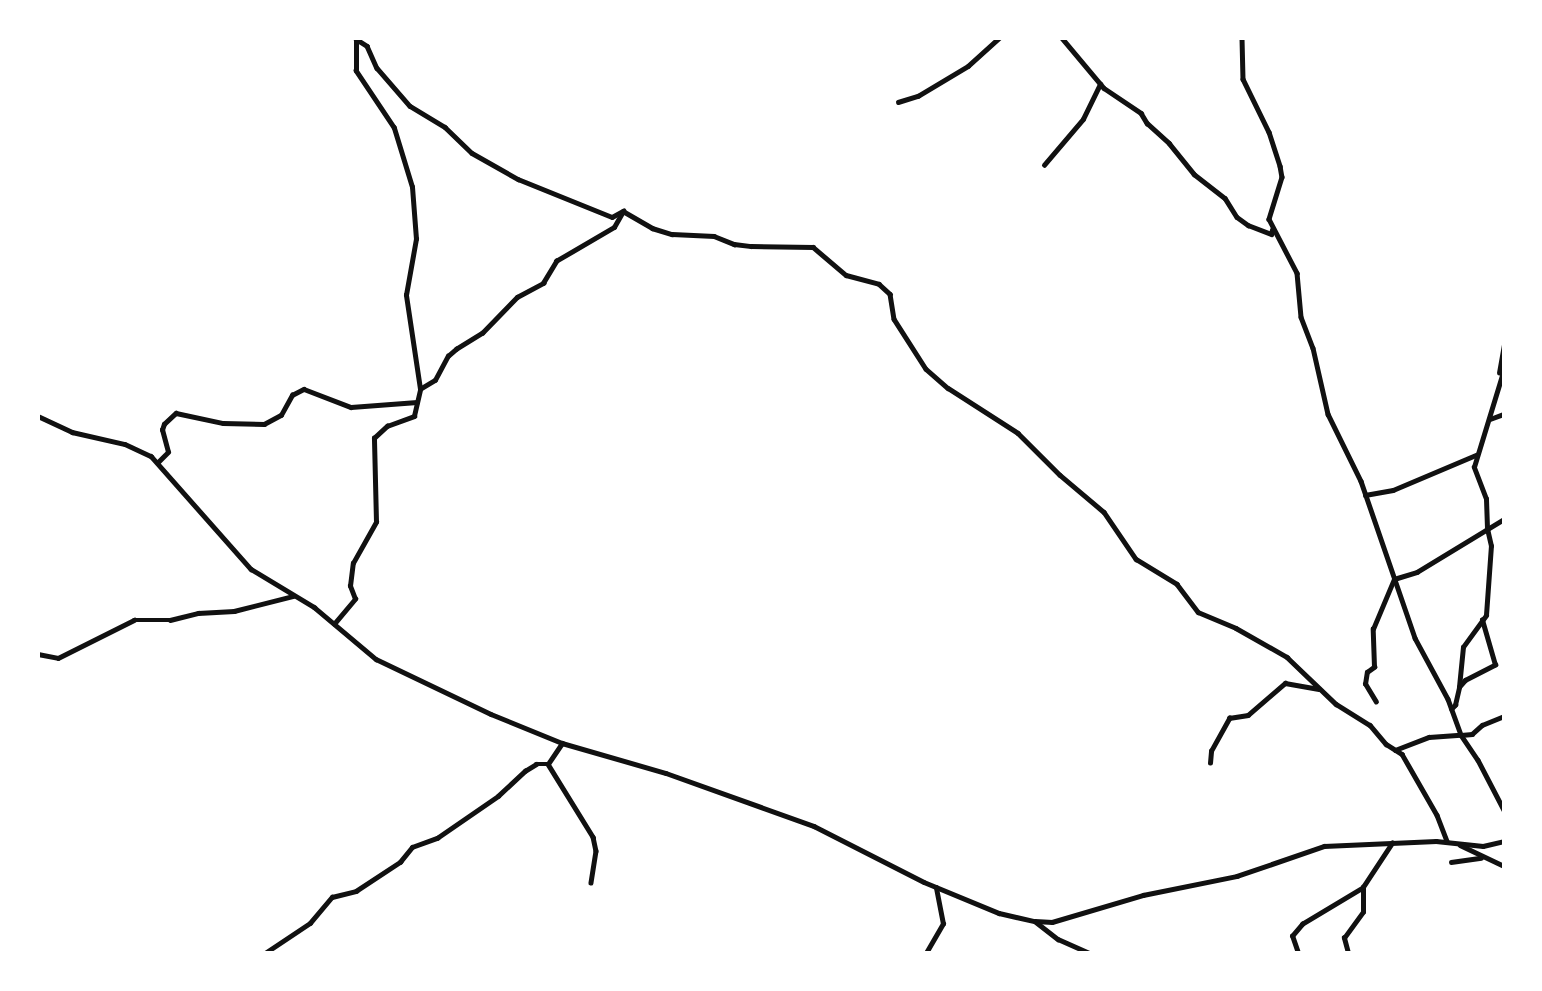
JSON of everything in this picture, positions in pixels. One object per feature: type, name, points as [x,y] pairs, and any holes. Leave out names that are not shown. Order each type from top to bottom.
[{"type":"street","points":[[898,102],[918,96],[968,66],[999,38]]},
{"type":"street","points":[[1062,38],[1100,84],[1141,113],[1188,168],[1225,198],[1237,217],[1260,230],[1271,234],[1272,230]]},
{"type":"street","points":[[1242,38],[1242,79],[1269,132],[1282,177],[1270,211],[1272,230],[1293,261],[1300,288],[1301,317],[1313,348],[1328,414],[1365,495],[1415,638],[1503,810]]},
{"type":"street","points":[[356,39],[367,46],[377,68],[410,106],[444,127],[472,153],[518,179],[612,217],[623,211]]},
{"type":"street","points":[[334,624],[355,599],[350,586],[353,563],[376,522],[374,438],[387,426],[414,416],[420,389],[407,295],[416,239],[412,187],[394,128],[356,71],[356,39]]},
{"type":"street","points":[[1044,166],[1083,119],[1100,84]]},
{"type":"street","points":[[420,389],[435,380],[448,356],[456,349],[485,330],[517,297],[543,283],[556,261],[614,227],[623,211]]},
{"type":"street","points":[[623,211],[652,228],[672,234],[714,236],[733,244],[751,246],[772,244],[792,249],[813,247],[846,275],[879,284],[890,294],[894,319],[926,369],[948,388],[1018,432],[1060,475],[1104,512],[1136,559],[1177,584],[1198,612],[1277,650],[1346,712],[1370,725],[1381,740],[1402,754],[1437,815],[1447,841]]},
{"type":"street","points":[[1451,709],[1455,705],[1459,687],[1463,647],[1486,615],[1491,546],[1486,499],[1475,472],[1502,371],[1503,345]]},
{"type":"street","points":[[158,461],[168,453],[162,430],[164,424],[176,413],[223,423],[264,424],[276,420],[292,395],[304,389],[351,407],[417,402]]},
{"type":"street","points":[[1489,419],[1503,414]]},
{"type":"street","points":[[38,416],[72,432],[125,444],[158,461],[241,560],[259,576],[334,624],[376,659],[491,715],[562,743],[666,773],[814,826],[936,887],[999,913],[1035,922],[1059,920],[1143,895],[1225,879],[1324,846],[1447,841],[1503,866]]},
{"type":"street","points":[[1365,495],[1394,490],[1478,453]]},
{"type":"street","points":[[1394,579],[1417,572],[1503,519]]},
{"type":"street","points":[[1376,702],[1365,684],[1367,672],[1374,667],[1373,629],[1394,579]]},
{"type":"street","points":[[38,654],[58,658],[134,620],[170,620],[198,613],[224,612],[293,596]]},
{"type":"street","points":[[1459,687],[1465,680],[1495,665],[1482,620]]},
{"type":"street","points":[[1210,763],[1211,751],[1229,718],[1248,715],[1278,685],[1292,682],[1321,690]]},
{"type":"street","points":[[1462,732],[1472,734],[1482,724],[1503,716]]},
{"type":"street","points":[[1395,750],[1438,735],[1460,736],[1462,732]]},
{"type":"street","points":[[548,764],[562,743]]},
{"type":"street","points":[[265,953],[315,919],[332,897],[356,891],[400,862],[412,847],[436,838],[498,796],[525,771],[536,764],[548,764]]},
{"type":"street","points":[[548,764],[593,837],[596,850],[591,883]]},
{"type":"street","points":[[1458,845],[1483,846],[1503,841]]},
{"type":"street","points":[[1298,953],[1292,936],[1302,925],[1363,887],[1392,842]]},
{"type":"street","points":[[1451,862],[1481,858]]},
{"type":"street","points":[[926,953],[943,924],[936,887]]},
{"type":"street","points":[[1348,953],[1344,938],[1363,912],[1363,887]]},
{"type":"street","points":[[1035,922],[1058,939],[1089,953]]}]
